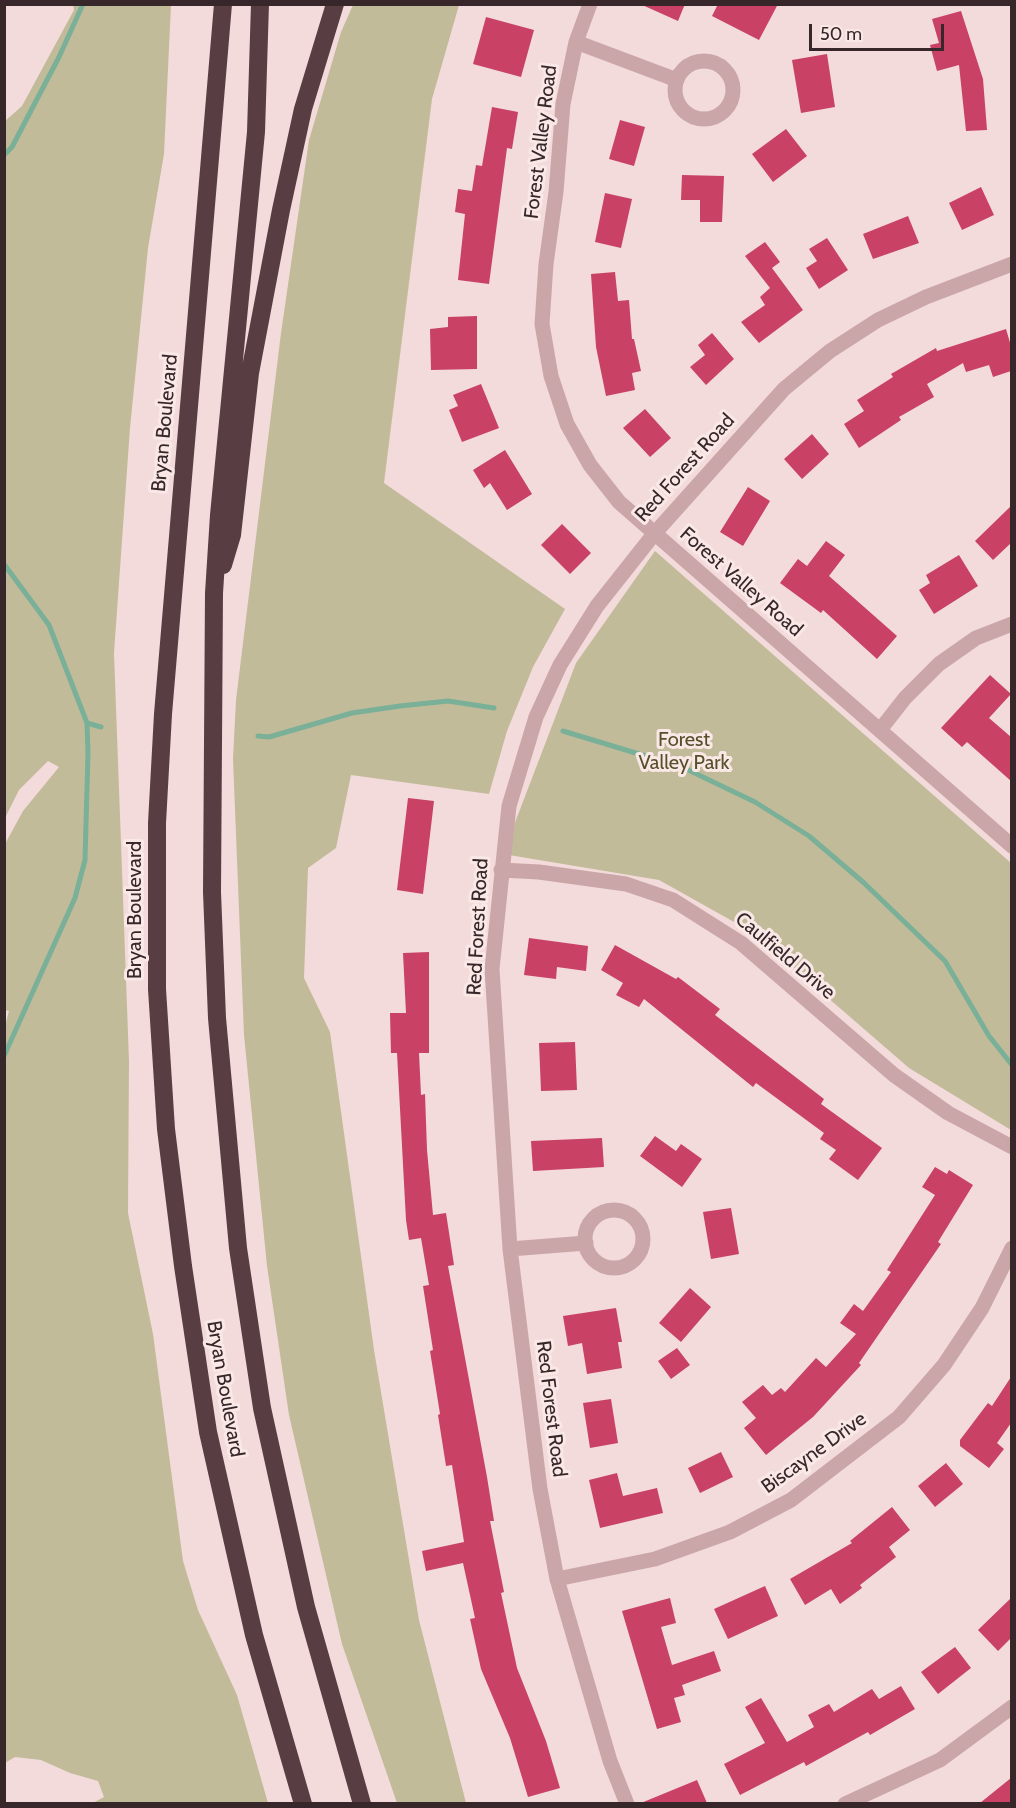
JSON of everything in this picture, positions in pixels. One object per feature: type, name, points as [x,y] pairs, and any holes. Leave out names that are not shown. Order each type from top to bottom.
[{"type":"highway","name":"Bryan Boulevard","points":[[223,4],[163,714],[157,823],[158,989],[168,1140],[184,1277],[208,1432],[254,1635],[303,1803]]},
{"type":"highway","name":"Bryan Boulevard","points":[[260,4],[256,132],[219,515],[214,593],[212,892],[216,995],[224,1117],[238,1248],[262,1408],[286,1522],[322,1668],[362,1803]]},
{"type":"highway","points":[[214,593],[232,535],[250,373],[281,210],[303,109],[335,4]]},
{"type":"street","name":"Forest Valley Road","points":[[590,4],[576,42],[563,104],[542,324],[551,376],[567,424],[590,465],[619,502],[1011,846]]},
{"type":"street","points":[[576,42],[677,80]]},
{"type":"street","name":"Red Forest Road","points":[[627,1803],[610,1761],[557,1579],[540,1489],[510,1249],[492,969],[509,806],[520,764],[550,685],[597,606],[654,534],[784,389],[830,351],[878,320],[956,285],[1011,264]]},
{"type":"street","points":[[880,730],[905,698],[939,664],[976,638],[1011,624]]},
{"type":"street","name":"Caulfield Drive","points":[[501,870],[539,872],[626,884],[673,900],[741,943],[894,1075],[948,1113],[1011,1147]]},
{"type":"street","points":[[510,1249],[585,1243]]},
{"type":"street","name":"Biscayne Drive","points":[[557,1579],[655,1559],[730,1532],[791,1500],[899,1417],[944,1365],[982,1308],[1011,1248]]},
{"type":"street","points":[[845,1803],[940,1760],[1011,1707]]},
{"type":"green space","points":[[73,5],[171,5],[164,154],[148,248],[130,428],[114,653],[129,1061],[128,1213],[153,1334],[183,1561],[198,1610],[237,1695],[268,1803],[93,1803],[104,1797],[98,1781],[70,1773],[41,1760],[15,1757],[5,1763],[4,1030],[9,1011],[4,1010],[5,844],[23,811],[59,767],[48,761],[19,790],[5,818],[4,122],[22,106],[74,10]]},
{"type":"green space","points":[[353,5],[459,5],[432,99],[384,483],[565,609],[533,667],[507,731],[489,794],[351,775],[336,848],[308,868],[304,978],[330,1032],[374,1350],[419,1620],[466,1803],[397,1803],[342,1644],[289,1415],[267,1266],[244,1035],[233,759],[236,700],[281,333],[309,140],[341,32]]},
{"type":"green space","name":"Forest Valley Park","points":[[655,551],[1011,863],[1011,1130],[909,1068],[752,932],[659,880],[503,854],[576,663]]},
{"type":"building","points":[[640,4],[685,4],[678,21]]},
{"type":"building","points":[[718,4],[778,4],[759,40],[712,16]]},
{"type":"building","points":[[961,11],[983,79],[987,130],[966,131],[959,65],[937,71],[930,45],[939,43],[932,19]]},
{"type":"building","points":[[486,17],[534,30],[521,77],[473,64]]},
{"type":"building","points":[[827,54],[835,107],[801,113],[792,60]]},
{"type":"building","points":[[492,107],[518,112],[512,149],[507,148],[489,284],[458,280],[465,214],[455,212],[458,189],[472,191],[476,165],[482,166]]},
{"type":"building","points":[[620,120],[645,127],[634,166],[609,159]]},
{"type":"building","points":[[786,129],[807,156],[773,182],[752,154]]},
{"type":"building","points":[[682,175],[724,176],[722,222],[700,222],[700,200],[681,200]]},
{"type":"building","points":[[981,187],[994,215],[962,230],[949,203]]},
{"type":"building","points":[[605,193],[632,199],[621,248],[595,242]]},
{"type":"building","points":[[908,216],[919,243],[873,259],[863,234]]},
{"type":"building","points":[[827,238],[848,270],[819,289],[806,268],[817,261],[809,249]]},
{"type":"building","points":[[765,242],[780,262],[772,268],[803,310],[759,343],[741,322],[765,305],[760,297],[770,288],[745,256]]},
{"type":"building","points":[[615,272],[618,301],[629,300],[632,339],[634,339],[641,371],[632,373],[635,390],[606,396],[596,347],[591,274]]},
{"type":"building","points":[[477,316],[477,369],[431,370],[430,329],[448,327],[448,317]]},
{"type":"building","points":[[1006,329],[1011,346],[1011,371],[993,377],[989,365],[966,372],[963,363],[927,384],[934,397],[899,417],[901,420],[859,448],[844,424],[864,411],[857,400],[893,377],[891,374],[936,348],[937,351]]},
{"type":"building","points":[[712,333],[734,359],[706,385],[690,367],[705,355],[698,345]]},
{"type":"building","points":[[481,384],[499,428],[462,442],[449,410],[458,406],[453,395]]},
{"type":"building","points":[[645,409],[671,438],[650,457],[623,428]]},
{"type":"building","points":[[812,434],[829,454],[802,479],[784,459]]},
{"type":"building","points":[[505,450],[532,494],[507,510],[490,483],[484,488],[473,470]]},
{"type":"building","points":[[748,487],[770,501],[743,546],[720,532]]},
{"type":"building","points":[[1011,506],[1011,543],[993,560],[975,541]]},
{"type":"building","points":[[562,524],[591,553],[570,574],[541,545]]},
{"type":"building","points":[[826,541],[845,555],[829,576],[897,636],[877,659],[823,610],[821,613],[780,583],[798,559],[807,566]]},
{"type":"building","points":[[959,555],[978,586],[934,614],[919,590],[930,583],[926,575]]},
{"type":"building","points":[[990,675],[1011,694],[989,718],[1011,737],[1011,781],[967,742],[962,747],[941,728]]},
{"type":"building","points":[[408,798],[434,801],[423,894],[397,890]]},
{"type":"building","points":[[529,938],[588,946],[586,971],[557,967],[556,979],[524,975]]},
{"type":"building","points":[[615,945],[676,979],[678,977],[720,1009],[715,1015],[824,1099],[821,1104],[882,1148],[858,1180],[829,1159],[836,1150],[820,1139],[824,1133],[756,1083],[753,1087],[644,999],[639,1007],[616,995],[623,983],[601,970]]},
{"type":"building","points":[[429,952],[429,1053],[419,1053],[421,1095],[425,1094],[433,1215],[446,1213],[454,1265],[448,1266],[487,1477],[494,1521],[490,1521],[504,1592],[501,1593],[517,1668],[546,1741],[560,1788],[528,1797],[510,1738],[481,1669],[470,1619],[475,1618],[463,1563],[426,1571],[422,1551],[464,1542],[452,1465],[446,1466],[438,1415],[440,1414],[430,1351],[433,1350],[423,1286],[429,1285],[421,1238],[409,1240],[406,1220],[397,1053],[391,1053],[390,1013],[406,1013],[403,953]]},
{"type":"building","points":[[575,1042],[577,1090],[541,1091],[539,1043]]},
{"type":"building","points":[[655,1136],[676,1151],[681,1144],[702,1159],[682,1187],[640,1156]]},
{"type":"building","points":[[602,1138],[604,1167],[533,1171],[531,1141]]},
{"type":"building","points":[[935,1167],[947,1174],[949,1170],[973,1185],[938,1242],[941,1244],[859,1363],[861,1365],[813,1417],[766,1455],[744,1428],[756,1418],[742,1402],[763,1385],[772,1395],[781,1388],[785,1392],[816,1358],[826,1367],[856,1334],[840,1323],[854,1304],[863,1311],[891,1272],[887,1270],[935,1195],[922,1187]]},
{"type":"building","points":[[731,1208],[739,1254],[711,1259],[703,1212]]},
{"type":"building","points":[[690,1288],[711,1307],[681,1342],[659,1323]]},
{"type":"building","points":[[616,1308],[622,1342],[618,1342],[622,1368],[587,1374],[582,1343],[568,1346],[563,1316]]},
{"type":"building","points":[[677,1348],[690,1365],[671,1379],[658,1361]]},
{"type":"building","points":[[1011,1377],[1011,1423],[997,1443],[1004,1449],[989,1468],[960,1446],[960,1440],[988,1403],[992,1406]]},
{"type":"building","points":[[611,1399],[618,1443],[590,1448],[583,1403]]},
{"type":"building","points":[[721,1452],[733,1477],[700,1493],[688,1468]]},
{"type":"building","points":[[946,1463],[963,1484],[935,1507],[918,1486]]},
{"type":"building","points":[[617,1473],[623,1496],[657,1488],[663,1513],[600,1528],[589,1480]]},
{"type":"building","points":[[892,1507],[910,1530],[889,1547],[896,1557],[860,1585],[862,1588],[840,1604],[831,1589],[805,1605],[790,1579],[852,1543],[850,1541]]},
{"type":"building","points":[[765,1586],[778,1616],[728,1639],[714,1609]]},
{"type":"building","points":[[670,1598],[676,1623],[661,1627],[672,1665],[714,1651],[721,1671],[682,1685],[685,1695],[674,1698],[681,1722],[657,1729],[622,1611]]},
{"type":"building","points":[[1011,1598],[1011,1638],[998,1651],[978,1630]]},
{"type":"building","points":[[955,1647],[971,1668],[938,1694],[921,1672]]},
{"type":"building","points":[[901,1686],[915,1709],[870,1735],[868,1732],[806,1766],[804,1762],[740,1795],[724,1764],[765,1743],[745,1707],[761,1698],[787,1742],[814,1727],[808,1715],[829,1704],[834,1712],[872,1689],[879,1699]]},
{"type":"building","points":[[1011,1778],[1011,1803],[980,1803]]},
{"type":"building","points":[[697,1780],[707,1803],[641,1803]]},
{"type":"waterway","points":[[4,155],[12,147],[59,57],[83,4]]},
{"type":"waterway","points":[[4,564],[49,625],[87,723],[88,752],[85,860],[75,898],[4,1056]]},
{"type":"waterway","points":[[258,736],[269,737],[352,713],[400,706],[448,701],[494,708]]},
{"type":"waterway","points":[[87,723],[101,727]]},
{"type":"waterway","points":[[563,731],[682,767],[755,802],[809,836],[863,882],[945,961],[989,1036],[1012,1065]]}]
